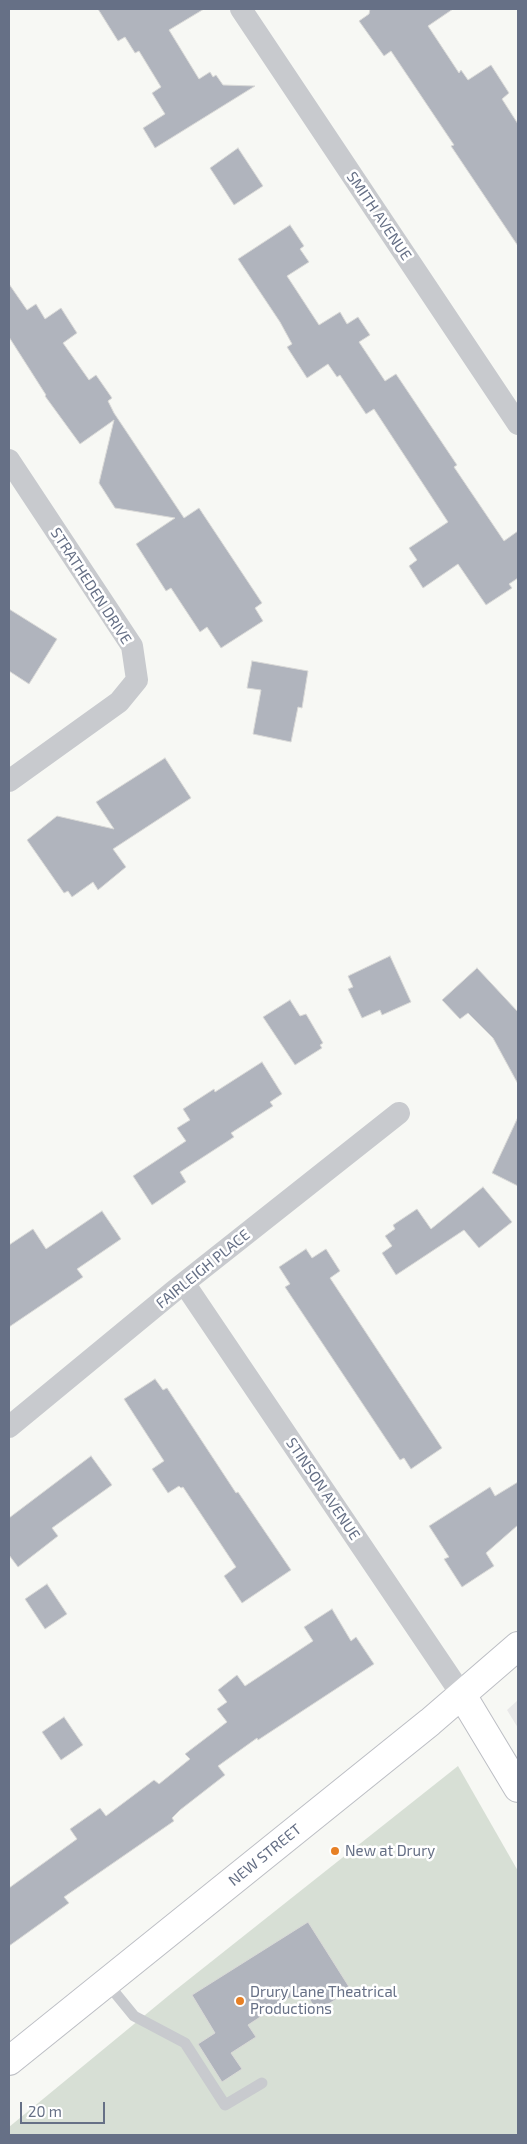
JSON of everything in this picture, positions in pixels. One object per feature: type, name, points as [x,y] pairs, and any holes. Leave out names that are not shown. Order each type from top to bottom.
[{"type":"main road","name":"NEW STREET","points":[[9,2062],[518,1648]]},
{"type":"main road","points":[[462,1695],[518,1788]]},
{"type":"street","name":"SMITH AVENUE","points":[[241,9],[518,424]]},
{"type":"street","name":"STRATHEDEN DRIVE","points":[[9,460],[132,646],[137,680],[120,702],[9,781]]},
{"type":"street","name":"FAIRLEIGH PLACE","points":[[9,1427],[184,1283],[399,1113]]},
{"type":"street","name":"STINSON AVENUE","points":[[184,1283],[462,1695]]},
{"type":"lane","points":[[107,1983],[134,2016],[185,2043],[226,2105],[262,2083]]},
{"type":"shaded area","points":[[518,1700],[518,1728],[507,1710]]},
{"type":"shaded area","points":[[458,1766],[518,1871],[518,2135],[9,2135],[9,2127],[173,1992]]},
{"type":"building","points":[[98,9],[204,9],[169,30],[199,79],[210,72],[213,77],[216,75],[223,85],[255,86],[155,148],[143,128],[165,114],[152,93],[161,87],[139,51],[135,53],[125,37],[118,41]]},
{"type":"building","points":[[370,9],[453,9],[428,26],[459,73],[461,70],[468,80],[491,65],[509,93],[502,99],[518,124],[518,246],[451,146],[454,145],[391,51],[384,56],[359,21],[369,14]]},
{"type":"building","points":[[238,148],[263,186],[234,205],[210,168]]},
{"type":"building","points":[[290,225],[304,246],[300,249],[309,262],[287,276],[319,325],[340,312],[347,324],[358,317],[370,335],[359,342],[385,381],[396,374],[457,465],[454,467],[504,541],[518,531],[518,578],[509,584],[512,588],[486,605],[458,564],[423,588],[409,566],[417,560],[409,548],[448,522],[374,409],[366,414],[340,375],[337,377],[328,364],[307,378],[287,347],[292,344],[280,322],[238,259]]},
{"type":"building","points":[[9,284],[27,310],[36,304],[45,319],[61,308],[77,333],[63,343],[89,380],[96,375],[112,398],[108,401],[114,413],[184,518],[199,508],[262,603],[255,608],[263,621],[221,648],[207,627],[200,632],[171,588],[166,591],[136,544],[175,518],[115,508],[99,483],[114,420],[80,444],[45,396],[9,337]]},
{"type":"building","points":[[9,609],[57,639],[29,684],[9,671]]},
{"type":"building","points":[[252,661],[308,671],[302,708],[298,707],[291,742],[253,734],[261,690],[247,688]]},
{"type":"building","points":[[165,758],[191,798],[113,849],[126,867],[98,890],[93,882],[72,897],[68,891],[64,893],[27,840],[57,816],[114,829],[96,802]]},
{"type":"building","points":[[390,956],[411,1002],[382,1015],[380,1010],[362,1018],[348,989],[353,987],[348,976]]},
{"type":"building","points":[[477,968],[518,1012],[518,1084],[493,1038],[468,1013],[460,1019],[442,1000]]},
{"type":"building","points":[[290,1000],[300,1016],[306,1014],[323,1043],[320,1045],[322,1048],[295,1065],[263,1017]]},
{"type":"building","points":[[262,1062],[282,1094],[270,1102],[273,1106],[231,1133],[234,1137],[180,1172],[186,1182],[152,1205],[133,1176],[186,1141],[177,1128],[190,1120],[183,1109],[214,1089],[215,1092]]},
{"type":"building","points":[[518,1117],[518,1186],[492,1173]]},
{"type":"building","points":[[483,1187],[512,1222],[479,1248],[464,1230],[396,1275],[382,1253],[392,1246],[385,1236],[395,1229],[393,1225],[417,1209],[431,1229]]},
{"type":"building","points":[[102,1211],[121,1239],[77,1269],[83,1277],[9,1327],[9,1245],[33,1229],[46,1249]]},
{"type":"building","points":[[306,1249],[312,1258],[326,1249],[340,1271],[330,1278],[442,1448],[411,1469],[404,1458],[400,1460],[285,1287],[290,1284],[279,1267]]},
{"type":"building","points":[[155,1379],[163,1390],[167,1388],[236,1493],[238,1492],[291,1570],[242,1603],[224,1576],[236,1567],[183,1487],[179,1486],[168,1493],[152,1469],[164,1461],[124,1399]]},
{"type":"building","points":[[91,1456],[112,1485],[52,1528],[58,1536],[18,1567],[9,1555],[9,1518]]},
{"type":"building","points":[[518,1482],[518,1525],[486,1553],[494,1566],[462,1587],[444,1559],[449,1557],[429,1526],[490,1487],[495,1496]]},
{"type":"building","points":[[47,1584],[67,1614],[45,1629],[25,1599]]},
{"type":"building","points":[[332,1609],[351,1641],[356,1637],[374,1664],[258,1740],[257,1738],[218,1766],[225,1775],[180,1810],[172,1818],[174,1821],[64,1897],[69,1903],[9,1946],[9,1888],[77,1839],[70,1829],[100,1808],[106,1816],[154,1780],[159,1784],[190,1759],[185,1754],[227,1722],[217,1709],[227,1702],[218,1690],[237,1675],[245,1686],[313,1641],[304,1627]]},
{"type":"building","points":[[64,1717],[83,1745],[61,1760],[42,1732]]},
{"type":"building","name":"Drury Lane Theatrical Productions","points":[[308,1922],[351,1990],[317,2011],[303,1989],[248,2025],[256,2037],[231,2053],[242,2069],[222,2082],[198,2044],[215,2033],[192,1995]]},
{"type":"place","name":"New at Drury","points":[[335,1851]]},
{"type":"place","name":"Drury Lane Theatrical Productions","points":[[240,2001]]}]
